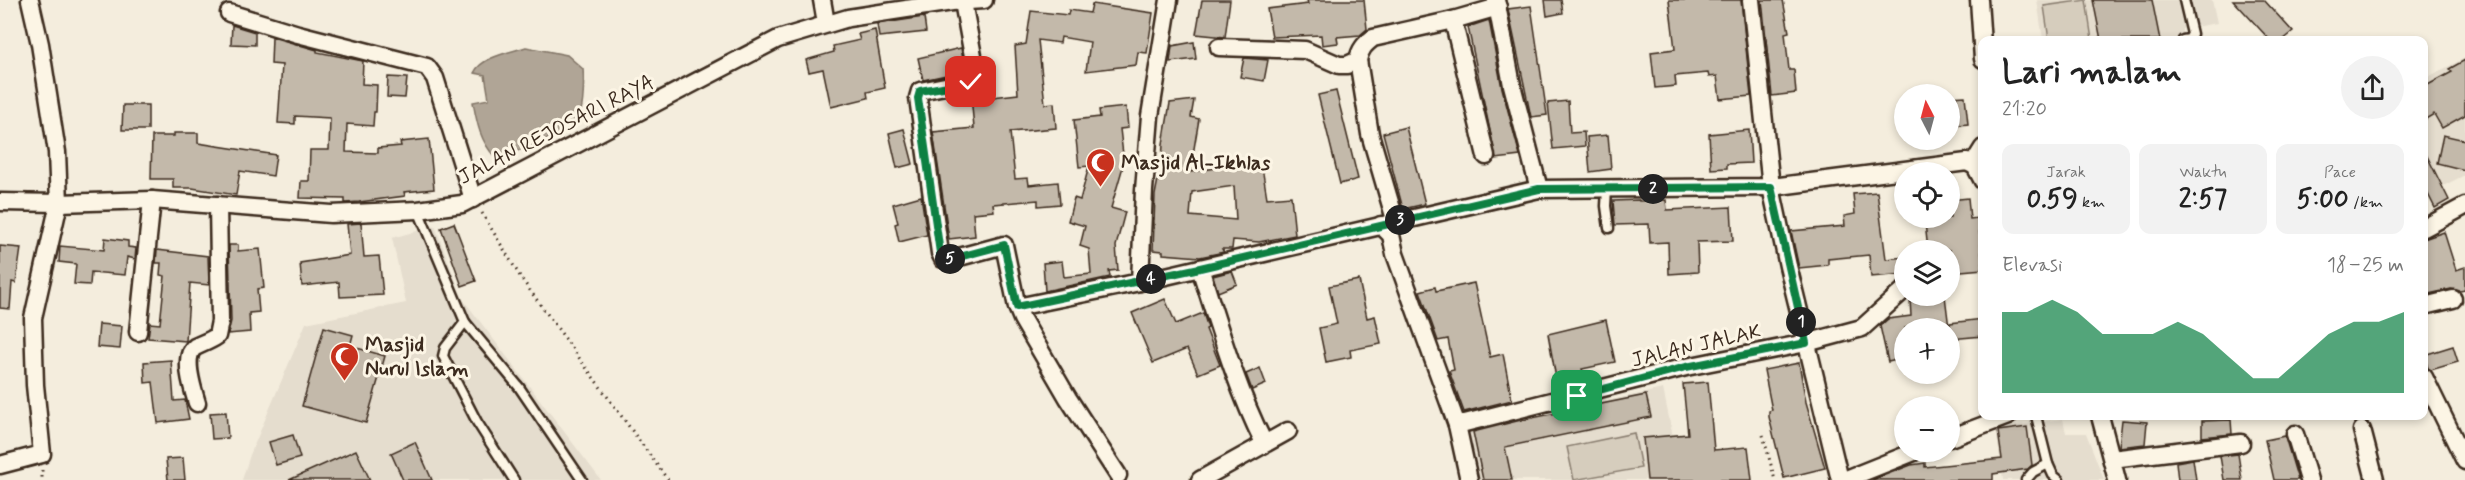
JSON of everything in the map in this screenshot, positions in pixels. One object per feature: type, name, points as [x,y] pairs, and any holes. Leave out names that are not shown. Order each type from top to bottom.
[{"type":"street","points":[[0,465],[42,454],[35,386],[33,318],[59,203],[57,152],[40,44],[30,0]]},
{"type":"street","points":[[822,0],[826,23]]},
{"type":"street","name":"JALAN REJOSARI RAYA","points":[[0,202],[152,200],[331,214],[418,210],[462,204],[778,39],[826,23],[956,1],[984,0]]},
{"type":"street","points":[[1140,282],[1150,116],[1169,0]]},
{"type":"street","points":[[1751,0],[1771,187],[1806,343],[1842,480],[1877,473],[1896,462]]},
{"type":"street","points":[[1979,0],[1981,36]]},
{"type":"street","points":[[956,1],[976,72],[975,80],[920,91],[918,98],[940,253],[943,259],[948,260],[1004,245],[1017,307],[1022,319],[1068,398],[1118,475]]},
{"type":"street","points":[[1386,224],[1394,216],[1370,134],[1358,60],[1365,44],[1373,38],[1453,20],[1497,4],[1512,85],[1539,189]]},
{"type":"street","points":[[229,13],[298,34],[427,67],[435,78],[473,199]]},
{"type":"street","points":[[1453,20],[1486,156]]},
{"type":"street","points":[[1219,47],[1305,50],[1339,65],[1347,65],[1358,60]]},
{"type":"street","points":[[1973,164],[1978,156]]},
{"type":"street","points":[[1017,307],[1140,282],[1539,189],[1771,187],[1967,162],[1973,164],[1978,172]]},
{"type":"street","points":[[138,332],[152,200]]},
{"type":"street","points":[[197,403],[190,374],[189,356],[193,348],[217,336],[220,321],[218,205]]},
{"type":"street","points":[[2428,224],[2465,206]]},
{"type":"street","points":[[1386,224],[1457,426],[1469,480]]},
{"type":"street","points":[[1200,268],[1236,378],[1264,443]]},
{"type":"street","name":"JALAN JALAK","points":[[1457,426],[1686,367],[1806,343],[1862,328],[1894,299]]},
{"type":"street","points":[[2428,305],[2453,299]]},
{"type":"street","points":[[2428,384],[2465,461]]},
{"type":"street","points":[[1960,434],[1997,420]]},
{"type":"street","points":[[2101,420],[2117,480]]},
{"type":"street","points":[[2362,430],[2374,480]]},
{"type":"street","points":[[1200,480],[1288,431]]},
{"type":"street","points":[[2295,434],[2309,480]]},
{"type":"street","points":[[2112,459],[2241,443]]},
{"type":"lane","points":[[2184,0],[2191,36]]},
{"type":"lane","points":[[1607,189],[1606,206],[1609,228]]},
{"type":"lane","points":[[418,210],[465,322],[519,387],[582,480]]},
{"type":"lane","points":[[465,322],[444,348],[443,356],[477,422],[514,480]]},
{"type":"lane","points":[[2037,420],[2048,464],[2053,475],[2059,480]]},
{"type":"lane","points":[[2026,480],[2033,472],[2048,464]]},
{"type":"path","points":[[473,199],[521,278],[668,480]]},
{"type":"path","points":[[1763,435],[1775,480]]},
{"type":"shaded area","points":[[2037,0],[2212,0],[2217,23],[2183,29],[2184,36],[2042,36]]},
{"type":"shaded area","points":[[2086,0],[2091,36],[2048,36],[2044,6]]},
{"type":"shaded area","points":[[526,47],[567,55],[583,69],[581,112],[572,124],[552,137],[495,157],[483,138],[473,102],[489,99],[485,75],[474,73],[478,67],[490,59]]},
{"type":"shaded area","points":[[2465,58],[2465,175],[2443,186],[2428,158],[2428,77]]},
{"type":"shaded area","points":[[435,226],[462,298],[601,480],[242,480],[250,455],[306,323],[406,303],[392,238]]},
{"type":"shaded area","points":[[1663,389],[1682,480],[1478,480],[1468,430]]},
{"type":"shaded area","points":[[2063,420],[2066,433],[2086,433],[2104,480],[2003,480],[1996,428]]},
{"type":"shaded area","points":[[1634,433],[1641,468],[1574,480],[1567,447]]},
{"type":"building","points":[[1202,0],[1230,0],[1225,37],[1196,34]]},
{"type":"building","points":[[1307,0],[1364,0],[1367,29],[1360,35],[1337,37],[1338,43],[1322,45],[1321,35],[1272,37],[1267,9],[1308,4]]},
{"type":"building","points":[[1545,0],[1561,0],[1563,13],[1547,16]]},
{"type":"building","points":[[1669,0],[1741,0],[1751,96],[1720,99],[1717,76],[1709,77],[1708,73],[1675,76],[1676,86],[1655,88],[1651,52],[1675,49]]},
{"type":"building","points":[[1762,0],[1783,0],[1789,32],[1785,33],[1789,70],[1794,70],[1796,93],[1772,96]]},
{"type":"building","points":[[2093,0],[2152,0],[2159,36],[2100,36]]},
{"type":"building","points":[[2233,0],[2264,0],[2293,32],[2288,36],[2266,36]]},
{"type":"building","points":[[1092,4],[1153,13],[1147,53],[1138,52],[1136,65],[1086,71],[1090,42],[1061,37],[1060,43],[1038,40],[1045,104],[1054,103],[1056,128],[1010,132],[1015,179],[1028,178],[1029,185],[1058,182],[1060,204],[1038,206],[1038,200],[993,204],[994,211],[973,213],[975,236],[949,239],[933,132],[974,128],[971,96],[984,95],[984,98],[1018,94],[1015,46],[1026,44],[1031,11],[1068,15],[1069,10],[1090,13]]},
{"type":"building","points":[[1531,6],[1547,115],[1531,117],[1508,9]]},
{"type":"building","points":[[924,17],[926,32],[879,37],[877,24]]},
{"type":"building","points":[[1489,20],[1502,88],[1520,156],[1496,159],[1468,27]]},
{"type":"building","points":[[232,25],[255,32],[255,45],[231,44]]},
{"type":"building","points":[[875,30],[885,88],[867,92],[868,98],[831,107],[823,69],[809,72],[806,60],[834,52],[833,46],[860,40],[858,34]]},
{"type":"building","points":[[272,37],[317,50],[317,52],[363,61],[362,84],[377,85],[376,112],[374,112],[373,126],[347,124],[346,152],[378,153],[378,148],[401,146],[400,142],[429,139],[434,189],[404,192],[405,196],[345,203],[345,199],[300,198],[301,181],[309,181],[310,150],[329,150],[330,118],[295,116],[295,124],[278,123],[282,65],[271,64]]},
{"type":"building","points":[[1194,42],[1196,59],[1170,62],[1172,46]]},
{"type":"building","points":[[961,48],[965,71],[923,80],[918,58]]},
{"type":"building","points":[[1244,58],[1268,60],[1264,81],[1240,77]]},
{"type":"building","points":[[2465,60],[2465,115],[2442,128],[2434,114],[2428,118],[2428,85],[2452,72],[2449,69]]},
{"type":"building","points":[[388,77],[407,78],[405,98],[387,97]]},
{"type":"building","points":[[1336,91],[1358,179],[1340,184],[1318,95]]},
{"type":"building","points":[[1960,96],[1965,96],[1968,124],[1960,125]]},
{"type":"building","points":[[1194,100],[1191,117],[1199,119],[1190,172],[1261,161],[1267,198],[1291,196],[1295,235],[1259,242],[1233,240],[1232,249],[1222,249],[1224,252],[1200,257],[1163,254],[1163,251],[1153,250],[1155,195],[1158,179],[1161,180],[1163,144],[1170,103]],"holes":[[[1234,186],[1236,220],[1190,216],[1192,192]]]},
{"type":"building","points":[[1568,101],[1570,133],[1584,132],[1585,146],[1553,149],[1548,103]]},
{"type":"building","points":[[123,105],[148,105],[148,130],[122,130]]},
{"type":"building","points":[[1126,107],[1128,128],[1120,129],[1124,163],[1111,208],[1125,212],[1116,246],[1118,270],[1109,271],[1110,277],[1045,291],[1043,263],[1062,261],[1064,277],[1091,274],[1089,249],[1080,246],[1085,226],[1068,221],[1074,198],[1080,200],[1089,166],[1079,167],[1074,120],[1100,117],[1099,110]]},
{"type":"building","points":[[1406,127],[1425,204],[1403,209],[1383,133]]},
{"type":"building","points":[[904,129],[913,164],[897,168],[889,133]]},
{"type":"building","points":[[1749,130],[1751,163],[1727,164],[1727,168],[1711,169],[1709,134]]},
{"type":"building","points":[[174,133],[198,133],[198,143],[276,155],[273,176],[240,171],[236,195],[192,188],[173,188],[173,179],[151,179],[152,136],[174,136]]},
{"type":"building","points":[[1608,135],[1611,169],[1590,172],[1587,137]]},
{"type":"building","points":[[2443,135],[2465,140],[2465,170],[2437,163]]},
{"type":"building","points":[[2428,158],[2449,200],[2435,208],[2428,194]]},
{"type":"building","points":[[1877,192],[1886,259],[1894,258],[1894,275],[1871,277],[1869,255],[1828,259],[1828,265],[1799,268],[1791,231],[1845,226],[1844,216],[1855,214],[1853,194]]},
{"type":"building","points":[[921,196],[927,235],[899,242],[895,224],[898,223],[893,204]]},
{"type":"building","points":[[1968,198],[1970,219],[1978,218],[1978,269],[1960,271],[1960,240],[1927,240],[1926,228],[1960,228],[1960,199]]},
{"type":"building","points":[[1666,200],[1667,210],[1731,207],[1733,241],[1697,242],[1698,272],[1669,274],[1668,242],[1650,243],[1649,224],[1615,225],[1613,201]]},
{"type":"building","points":[[361,223],[364,257],[379,256],[383,295],[340,297],[339,282],[302,286],[300,263],[350,255],[347,224]]},
{"type":"building","points":[[454,223],[476,281],[462,286],[441,228]]},
{"type":"building","points":[[2444,232],[2456,270],[2465,267],[2465,290],[2451,289],[2428,294],[2428,238]]},
{"type":"building","points":[[105,238],[128,241],[128,247],[136,248],[135,259],[127,257],[125,275],[91,272],[90,285],[74,284],[76,264],[59,262],[60,246],[104,250]]},
{"type":"building","points":[[229,245],[238,245],[238,251],[260,249],[264,288],[257,289],[259,312],[249,313],[250,332],[228,334],[231,321]]},
{"type":"building","points":[[0,246],[21,248],[16,283],[12,282],[10,309],[0,308]]},
{"type":"building","points":[[157,250],[208,256],[209,285],[190,283],[186,341],[148,338],[150,323],[160,324],[165,276],[160,275],[161,263],[156,263]]},
{"type":"building","points":[[1232,271],[1237,284],[1218,292],[1213,276]]},
{"type":"building","points":[[1359,280],[1367,318],[1375,316],[1381,344],[1350,350],[1351,357],[1326,362],[1319,328],[1337,324],[1329,286]]},
{"type":"building","points":[[1474,283],[1490,357],[1503,354],[1512,400],[1464,412],[1449,371],[1454,370],[1448,339],[1438,341],[1420,291],[1435,287],[1436,291]]},
{"type":"building","points":[[1165,299],[1176,324],[1203,313],[1208,328],[1206,329],[1220,365],[1198,374],[1187,349],[1153,363],[1132,313]]},
{"type":"building","points":[[1910,306],[1946,306],[1948,318],[1896,318],[1911,316]]},
{"type":"building","points":[[1894,318],[1894,361],[1888,362],[1880,326],[1888,319]]},
{"type":"building","points":[[1606,320],[1615,362],[1582,369],[1583,372],[1556,378],[1548,334]]},
{"type":"building","points":[[1978,320],[1978,336],[1960,338],[1960,322]]},
{"type":"building","points":[[99,324],[122,326],[120,349],[97,347]]},
{"type":"building","name":"Masjid Nurul Islam","points":[[324,327],[353,335],[350,346],[385,356],[366,423],[302,406]]},
{"type":"building","points":[[2453,346],[2458,362],[2431,370],[2428,368],[2428,354]]},
{"type":"building","points":[[171,360],[174,401],[185,400],[189,419],[158,423],[153,382],[145,383],[144,362]]},
{"type":"building","points":[[1799,363],[1806,402],[1825,468],[1784,478],[1769,417],[1769,411],[1772,410],[1764,370]]},
{"type":"building","points":[[1260,368],[1266,384],[1252,390],[1246,374]]},
{"type":"building","points":[[1708,382],[1714,450],[1748,447],[1752,480],[1647,480],[1643,438],[1688,434],[1683,384]]},
{"type":"building","points":[[1646,395],[1651,417],[1505,447],[1512,480],[1483,480],[1473,432]]},
{"type":"building","points":[[226,412],[228,438],[212,439],[210,413]]},
{"type":"building","points":[[2122,420],[2147,422],[2145,444],[2119,447]]},
{"type":"building","points":[[2231,420],[2232,434],[2202,437],[2202,421]]},
{"type":"building","points":[[2027,427],[2032,465],[2028,469],[1993,474],[1993,480],[1872,480],[1911,465],[1925,463],[1925,467],[2002,459],[1998,431]]},
{"type":"building","points":[[293,435],[300,458],[276,465],[269,442]]},
{"type":"building","points":[[2285,436],[2298,480],[2274,480],[2265,440]]},
{"type":"building","points":[[415,442],[432,480],[403,480],[391,453]]},
{"type":"building","points":[[356,450],[370,480],[289,480]]},
{"type":"building","points":[[2238,454],[2242,480],[2224,480],[2220,456]]},
{"type":"building","points":[[183,458],[185,480],[168,480],[166,459]]},
{"type":"building","points":[[2193,459],[2196,480],[2178,480],[2176,462]]},
{"type":"place","name":"Masjid Al-Ikhlas","points":[[1100,188]]},
{"type":"place","name":"Masjid Nurul Islam","points":[[344,382]]},
{"type":"route","points":[[971,82],[920,91],[918,98],[940,253],[943,259],[948,260],[1003,244],[1017,307],[1140,282],[1539,189],[1771,187],[1806,343],[1686,367],[1577,396]]}]
